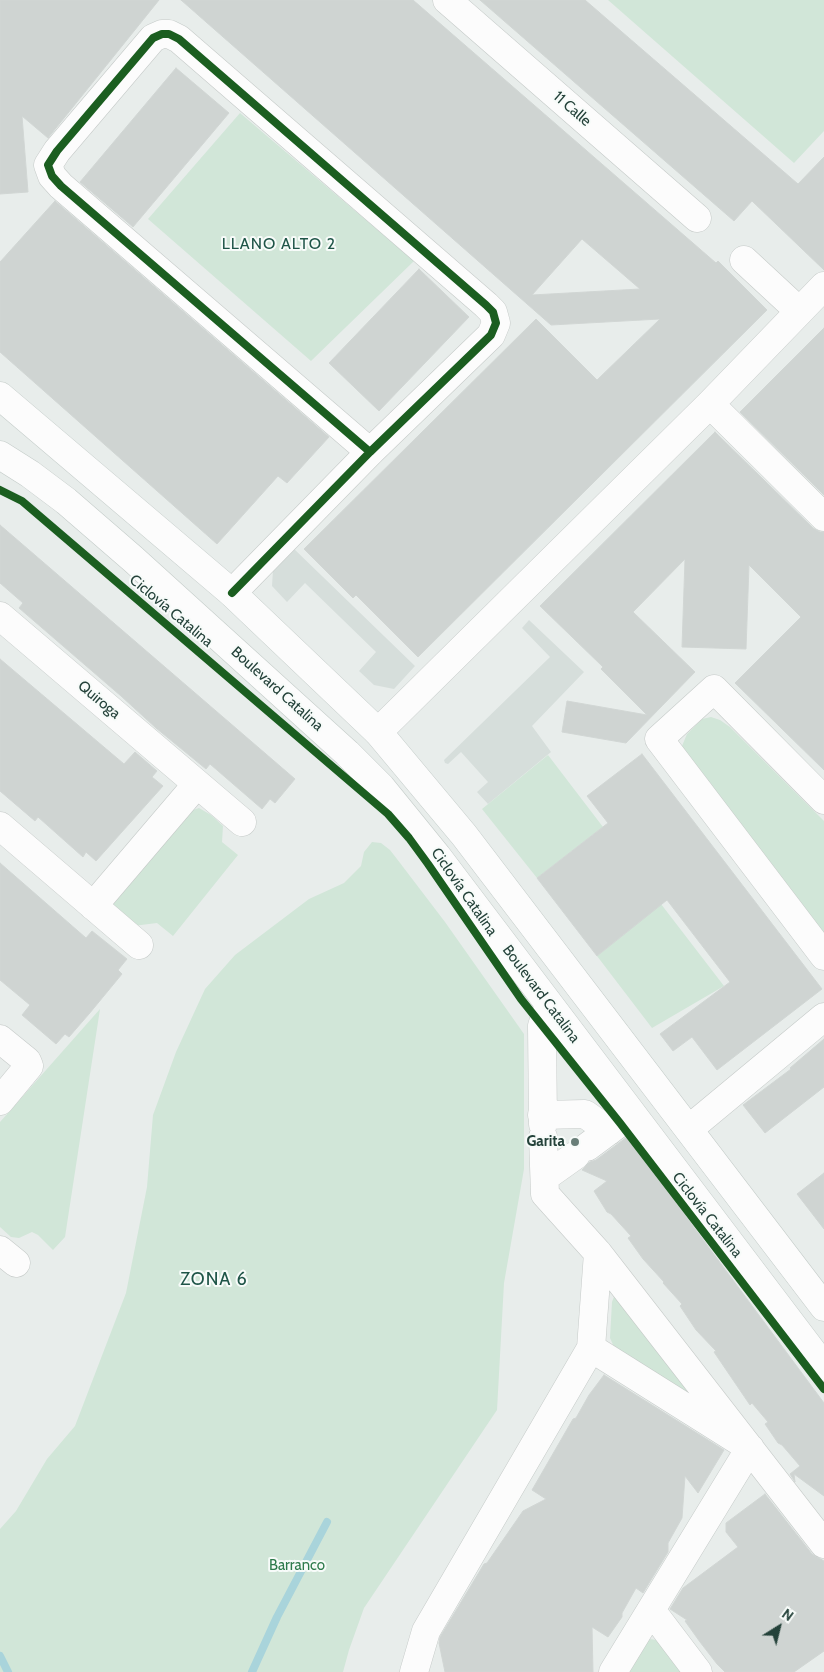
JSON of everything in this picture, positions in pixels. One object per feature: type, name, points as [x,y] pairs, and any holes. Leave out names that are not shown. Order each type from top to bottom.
[{"type":"street","name":"11 Calle","points":[[458,3],[697,218]]},
{"type":"street","points":[[232,593],[370,452],[491,335],[496,323],[493,312],[179,38],[170,34],[162,34],[153,38],[57,151],[48,165],[52,176],[76,199],[370,452]]},
{"type":"street","points":[[744,260],[799,310]]},
{"type":"street","points":[[378,732],[441,672],[710,404],[824,286]]},
{"type":"street","points":[[6,402],[232,593],[378,732],[464,835],[824,1307]]},
{"type":"street","points":[[710,404],[824,517]]},
{"type":"street","name":"Boulevard Catalina","points":[[0,455],[37,480],[110,539],[347,753],[381,787],[437,856],[824,1367]]},
{"type":"street","points":[[0,472],[19,474],[37,480]]},
{"type":"street","name":"Quiroga","points":[[0,616],[242,822]]},
{"type":"street","points":[[219,637],[242,641],[256,648],[338,720],[378,732]]},
{"type":"street","points":[[824,800],[714,690],[659,739],[824,956]]},
{"type":"street","points":[[92,906],[197,784]]},
{"type":"street","points":[[0,826],[139,945]]},
{"type":"street","points":[[549,1005],[542,1026],[545,1194],[598,1253],[824,1544]]},
{"type":"street","points":[[688,1129],[824,1017]]},
{"type":"street","points":[[0,1039],[27,1061],[29,1066],[0,1101]]},
{"type":"street","points":[[543,1125],[585,1114],[609,1131]]},
{"type":"street","points":[[545,1177],[632,1114]]},
{"type":"street","points":[[414,1672],[426,1631],[591,1348],[598,1253]]},
{"type":"street","points":[[591,1348],[750,1448]]},
{"type":"street","points":[[613,1672],[750,1448]]},
{"type":"street","points":[[651,1610],[698,1672]]},
{"type":"shaded area","points":[[292,547],[415,666],[394,689],[374,685],[359,671],[376,652],[305,583],[287,602],[272,586],[273,570]]},
{"type":"shaded area","points":[[529,620],[584,672],[532,726],[551,752],[488,804],[477,792],[488,782],[461,752],[448,764],[444,760],[550,657],[522,628]]},
{"type":"green space","points":[[608,0],[824,0],[824,131],[794,163]]},
{"type":"green space","points":[[240,113],[414,261],[311,361],[148,219]]},
{"type":"green space","points":[[711,717],[720,720],[730,727],[824,821],[824,934],[683,751],[682,746],[687,734],[702,719]]},
{"type":"green space","points":[[548,755],[603,827],[537,878],[482,809]]},
{"type":"green space","points":[[199,808],[211,815],[223,826],[222,842],[238,855],[173,936],[157,923],[133,926],[113,908],[113,903],[193,810]]},
{"type":"green space","name":"Barranco","points":[[372,842],[381,843],[390,850],[445,922],[524,1034],[524,1169],[504,1283],[497,1410],[364,1608],[343,1672],[0,1672],[0,1529],[16,1511],[47,1459],[75,1426],[126,1293],[147,1187],[153,1115],[176,1052],[205,989],[235,955],[309,899],[344,883],[361,866],[364,852]]},
{"type":"green space","points":[[661,904],[724,986],[652,1028],[597,956]]},
{"type":"green space","points":[[100,1009],[65,1237],[53,1250],[38,1235],[32,1232],[19,1238],[11,1237],[0,1227],[0,1122]]},
{"type":"green space","points":[[617,1289],[696,1395],[694,1400],[615,1349],[610,1338],[612,1302]]},
{"type":"green space","points":[[649,1639],[657,1640],[683,1672],[628,1672]]},
{"type":"building","points":[[0,0],[159,0],[48,138],[22,116],[28,192],[0,194]]},
{"type":"building","points":[[181,0],[413,0],[716,263],[718,261],[767,310],[418,657],[356,595],[353,598],[304,549],[536,319],[597,380],[660,319],[551,325]],"holes":[[[582,239],[640,289],[532,295]]]},
{"type":"building","points":[[480,0],[585,0],[798,184],[824,157],[824,270],[752,201],[734,221]]},
{"type":"building","points":[[176,68],[229,113],[133,227],[80,182]]},
{"type":"building","points":[[55,201],[329,437],[287,483],[278,476],[217,544],[0,352],[0,262]]},
{"type":"building","points":[[419,269],[469,317],[379,411],[329,363]]},
{"type":"building","points":[[824,328],[824,495],[740,412]]},
{"type":"building","points":[[715,432],[813,528],[824,532],[824,770],[735,683],[801,617],[749,565],[746,649],[682,647],[685,559],[633,612],[695,672],[626,743],[562,732],[567,701],[647,715],[601,669],[603,667],[540,606]]},
{"type":"building","points":[[0,525],[295,779],[275,803],[270,799],[262,809],[210,764],[206,769],[156,728],[19,608],[23,603],[0,583]]},
{"type":"building","points":[[0,659],[124,764],[135,752],[157,771],[152,777],[163,786],[96,861],[86,852],[83,857],[38,817],[35,821],[0,791]]},
{"type":"building","points":[[642,754],[822,989],[717,1070],[692,1037],[673,1051],[660,1034],[730,982],[667,900],[597,956],[537,878],[608,823],[587,796]]},
{"type":"building","points":[[0,863],[86,938],[92,931],[127,959],[118,970],[122,974],[89,1014],[69,1037],[65,1034],[56,1044],[22,1015],[30,1005],[0,980]]},
{"type":"building","points":[[824,1039],[824,1087],[765,1133],[743,1105],[791,1069]]},
{"type":"building","points":[[627,1137],[824,1403],[824,1496],[794,1474],[795,1482],[790,1474],[800,1466],[782,1445],[778,1443],[765,1424],[768,1422],[752,1403],[750,1405],[714,1352],[716,1351],[696,1330],[680,1306],[682,1304],[643,1259],[628,1238],[631,1236],[607,1212],[594,1191],[607,1181],[582,1170],[590,1162],[596,1160]]},
{"type":"building","points":[[824,1173],[824,1229],[797,1194]]},
{"type":"building","points":[[604,1375],[724,1450],[698,1493],[685,1476],[682,1518],[668,1543],[668,1552],[643,1593],[636,1588],[622,1613],[622,1617],[608,1637],[592,1627],[593,1672],[445,1672],[439,1643],[440,1637],[484,1564],[487,1563],[523,1511],[546,1499],[532,1490],[573,1419],[576,1418],[589,1395]]},
{"type":"building","points":[[765,1494],[812,1554],[824,1561],[824,1651],[794,1672],[725,1672],[700,1642],[685,1621],[687,1620],[670,1609],[683,1588],[738,1547],[726,1532],[726,1523]]},
{"type":"waterway","points":[[252,1672],[277,1617],[327,1522]]},
{"type":"waterway","points":[[0,1656],[8,1672]]},
{"type":"cycle path","points":[[232,593],[370,452],[491,335],[496,323],[493,312],[486,305],[179,39],[169,34],[162,34],[153,38],[57,151],[48,165],[52,176],[61,186],[370,452]]},
{"type":"cycle path","name":"Ciclovía Catalina","points":[[0,490],[22,501],[388,814],[428,864],[521,999],[620,1123],[824,1389]]},
{"type":"place","name":"Garita","points":[[575,1142]]},
{"type":"district","name":"LLANO ALTO 2","points":[[279,244]]},
{"type":"district","name":"ZONA 6","points":[[214,1280]]}]
